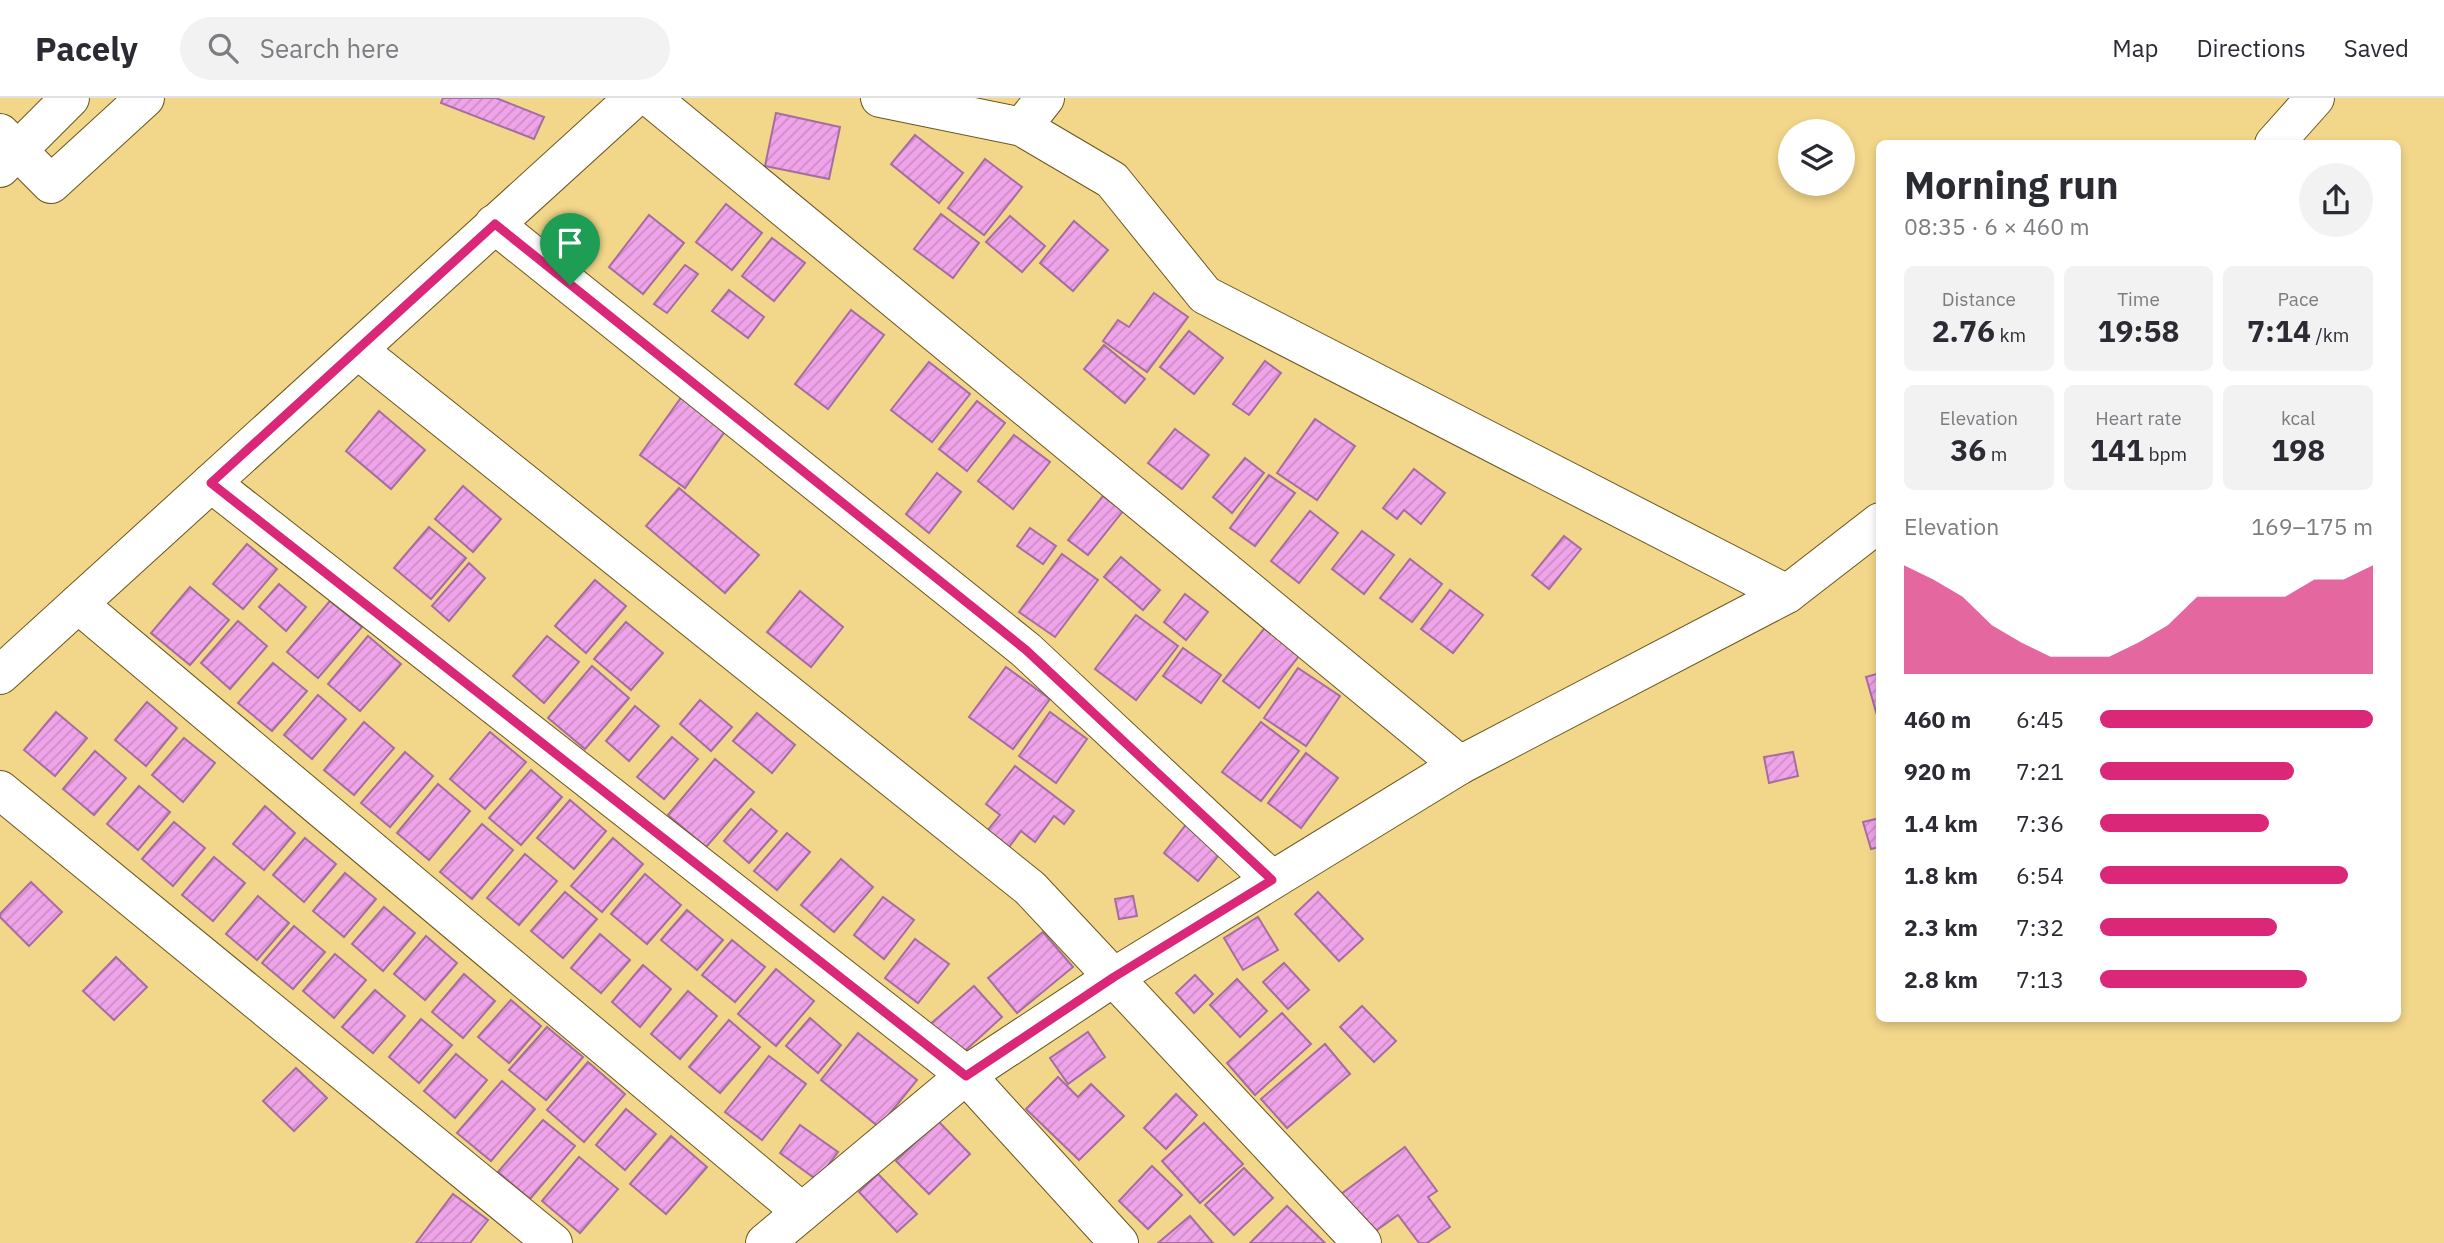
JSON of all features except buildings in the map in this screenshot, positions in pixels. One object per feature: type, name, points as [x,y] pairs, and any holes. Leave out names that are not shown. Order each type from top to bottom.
[{"type":"street","points":[[70,98],[6,150],[51,184],[145,98]]},
{"type":"street","points":[[0,675],[634,98]]},
{"type":"street","points":[[651,98],[1460,765]]},
{"type":"street","points":[[880,98],[1033,112],[1112,180],[1205,295],[1787,594]]},
{"type":"street","points":[[2278,140],[2315,98]]},
{"type":"street","points":[[495,224],[1026,650],[1272,880]]},
{"type":"street","points":[[358,350],[1030,888],[1363,1243]]},
{"type":"street","points":[[211,483],[966,1076],[1119,1243]]},
{"type":"street","points":[[765,1243],[966,1076],[1114,977],[1460,765],[1787,594],[1876,525]]},
{"type":"street","points":[[78,604],[802,1212]]},
{"type":"street","points":[[0,790],[553,1243]]},
{"type":"route","points":[[495,224],[570,285],[1026,650],[1272,880],[1114,977],[966,1076],[211,483],[495,224]]}]
